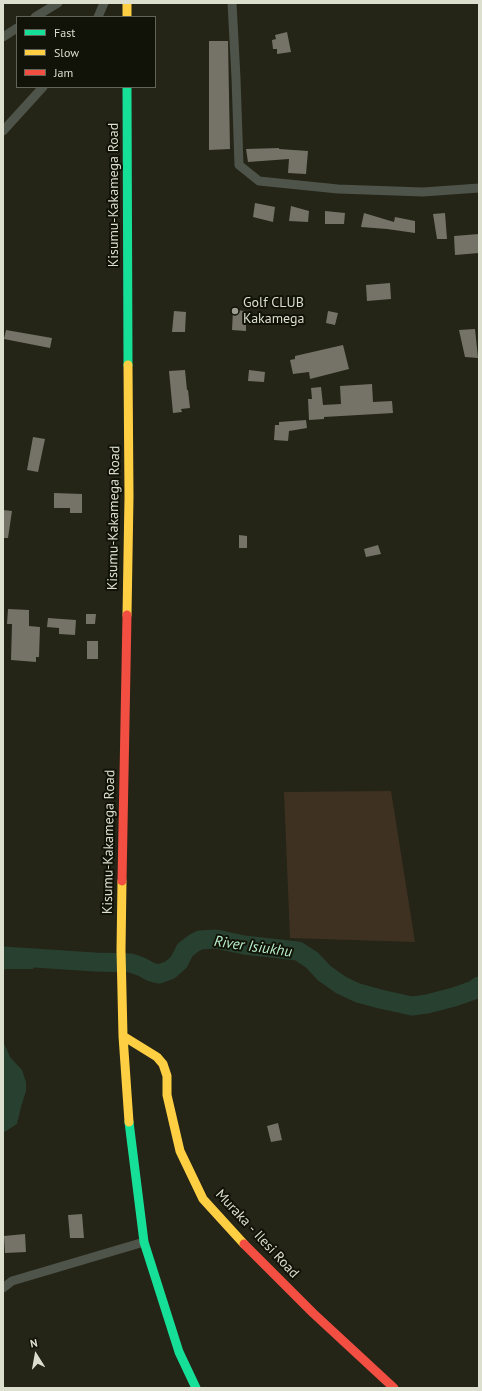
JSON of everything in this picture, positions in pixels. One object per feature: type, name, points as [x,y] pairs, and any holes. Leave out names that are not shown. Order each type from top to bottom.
[{"type":"main road","points":[[127,3],[127,16]]},
{"type":"main road","name":"Kisumu-Kakamega Road","points":[[127,88],[129,497],[121,950],[123,1036],[130,1138],[144,1242],[179,1352],[196,1388]]},
{"type":"main road","name":"Muraka - Ilesi Road","points":[[123,1036],[157,1057],[163,1064],[167,1076],[167,1095],[180,1152],[203,1199],[234,1235],[313,1313],[394,1388]]},
{"type":"street","points":[[37,16],[58,3]]},
{"type":"street","points":[[98,16],[104,3]]},
{"type":"street","points":[[232,3],[236,78],[238,165],[259,181],[338,189],[423,192],[479,188]]},
{"type":"street","points":[[3,37],[16,29]]},
{"type":"street","points":[[3,131],[42,88]]},
{"type":"street","points":[[3,1288],[12,1281],[144,1242]]},
{"type":"shaded area","points":[[391,791],[415,942],[290,938],[284,792]]},
{"type":"shaded area","points":[[3,949],[35,952],[33,969],[3,970]]},
{"type":"shaded area","points":[[3,1041],[10,1057],[22,1070],[26,1082],[26,1091],[17,1124],[3,1133]]},
{"type":"building","points":[[287,32],[291,52],[277,54],[277,49],[273,49],[272,40],[276,39],[275,35]]},
{"type":"building","points":[[209,41],[228,41],[230,149],[209,150]]},
{"type":"building","points":[[279,148],[308,151],[306,174],[288,173],[289,159],[248,162],[246,149]]},
{"type":"building","points":[[255,203],[275,207],[273,222],[253,217]]},
{"type":"building","points":[[291,206],[309,211],[308,222],[289,221]]},
{"type":"building","points":[[325,211],[345,213],[344,224],[325,224]]},
{"type":"building","points":[[364,213],[394,222],[395,217],[415,221],[415,233],[361,227]]},
{"type":"building","points":[[445,213],[447,239],[437,239],[433,214]]},
{"type":"building","points":[[479,234],[479,253],[455,255],[454,236]]},
{"type":"building","points":[[390,283],[391,299],[367,301],[366,285]]},
{"type":"building","points":[[233,310],[246,311],[246,331],[232,330]]},
{"type":"building","points":[[174,311],[186,312],[185,332],[172,332]]},
{"type":"building","points":[[328,311],[338,313],[335,325],[326,323]]},
{"type":"building","points":[[475,329],[478,358],[465,357],[459,330]]},
{"type":"building","points":[[6,330],[52,338],[50,348],[4,339]]},
{"type":"building","points":[[343,345],[349,369],[310,379],[309,372],[293,374],[290,360],[295,359],[295,356]]},
{"type":"building","points":[[185,370],[190,408],[181,409],[182,412],[173,413],[169,371]]},
{"type":"building","points":[[249,370],[265,372],[264,382],[248,381]]},
{"type":"building","points":[[372,384],[373,402],[392,401],[393,413],[324,417],[324,419],[309,420],[308,399],[312,399],[311,388],[321,387],[323,405],[341,404],[340,386]]},
{"type":"building","points":[[306,420],[307,428],[289,431],[288,441],[274,440],[275,425],[279,425],[279,422]]},
{"type":"building","points":[[33,437],[45,439],[38,472],[27,470]]},
{"type":"building","points":[[54,493],[82,494],[82,513],[70,513],[70,508],[54,508]]},
{"type":"building","points":[[3,510],[12,511],[8,538],[3,538]]},
{"type":"building","points":[[239,535],[247,536],[247,548],[239,548]]},
{"type":"building","points":[[378,545],[381,554],[366,557],[364,549]]},
{"type":"building","points":[[8,609],[29,610],[29,626],[40,627],[39,657],[36,657],[36,662],[11,660],[12,624],[7,624]]},
{"type":"building","points":[[86,614],[96,614],[95,624],[86,624]]},
{"type":"building","points":[[48,618],[76,620],[75,635],[59,634],[59,628],[47,627]]},
{"type":"building","points":[[87,641],[98,641],[98,659],[87,659]]},
{"type":"building","points":[[278,1123],[282,1140],[271,1142],[267,1126]]},
{"type":"building","points":[[82,1214],[84,1238],[70,1238],[68,1215]]},
{"type":"building","points":[[25,1234],[26,1252],[5,1253],[4,1236]]},
{"type":"waterway","name":"River Isiukhu","points":[[3,956],[131,963],[159,974],[170,970],[179,962],[185,950],[194,943],[200,940],[216,939],[244,945],[298,951],[312,960],[324,973],[341,985],[358,993],[412,1006],[454,997],[474,990],[479,986]]},
{"type":"traffic: fast","points":[[127,88],[128,365]]},
{"type":"traffic: fast","points":[[129,1122],[144,1242],[179,1352],[196,1388]]},
{"type":"traffic: slow","points":[[127,3],[127,16]]},
{"type":"traffic: slow","points":[[127,615],[129,497],[128,365]]},
{"type":"traffic: slow","points":[[122,881],[121,950],[123,1036],[129,1122]]},
{"type":"traffic: slow","points":[[123,1036],[157,1057],[163,1064],[167,1076],[167,1095],[180,1151],[203,1199],[244,1244]]},
{"type":"traffic: jam","points":[[122,881],[127,615]]},
{"type":"traffic: jam","points":[[244,1244],[313,1313],[394,1388]]},
{"type":"place","name":"Golf CLUB Kakamega","points":[[235,311]]}]
